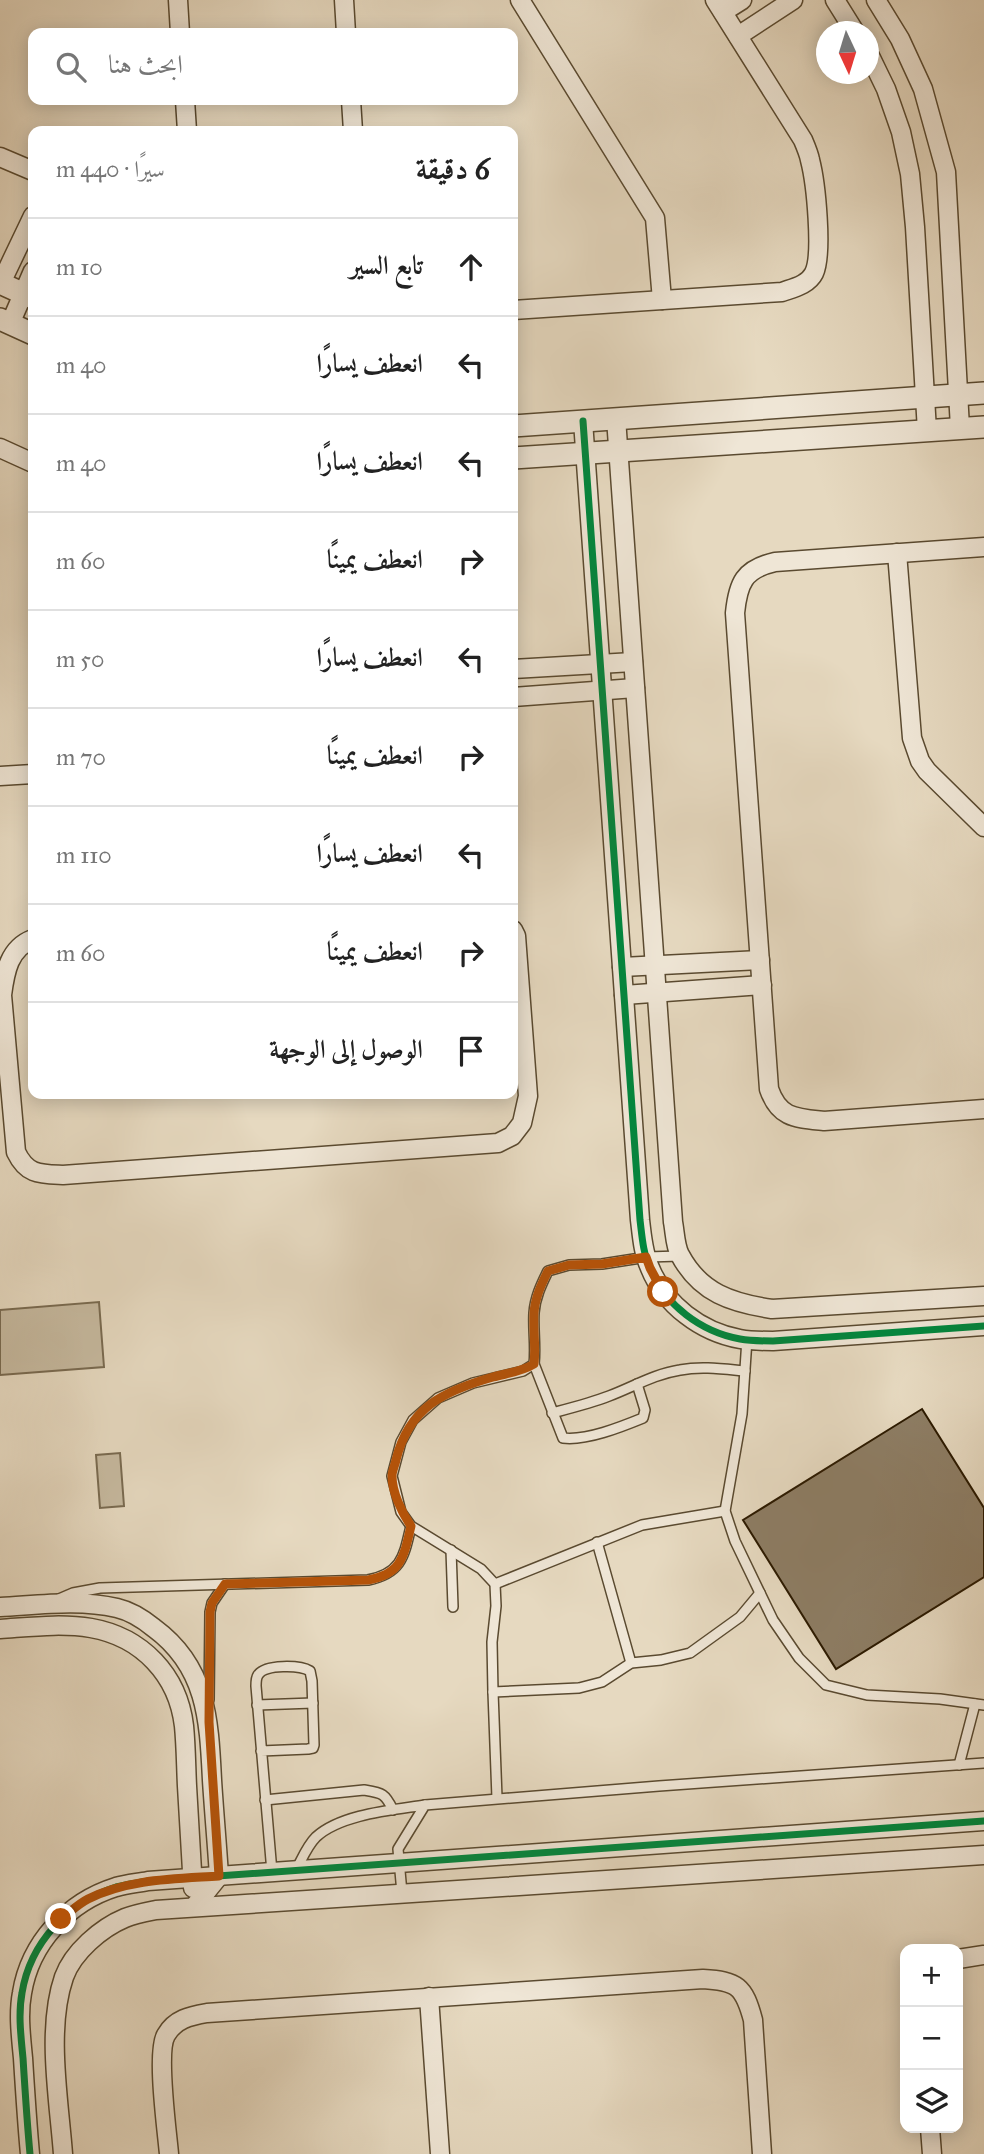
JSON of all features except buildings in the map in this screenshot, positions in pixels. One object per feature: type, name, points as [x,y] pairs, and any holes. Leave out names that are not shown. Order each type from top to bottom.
[{"type":"street","points":[[178,0],[180,28]]},
{"type":"street","points":[[344,0],[346,28]]},
{"type":"street","points":[[520,0],[655,218],[663,300]]},
{"type":"street","points":[[518,310],[782,292],[799,287],[813,276],[818,250],[810,158],[803,140],[719,6],[742,0]]},
{"type":"street","points":[[737,36],[793,0]]},
{"type":"street","points":[[835,0],[848,21]]},
{"type":"street","points":[[876,0],[900,38],[923,89],[946,172],[960,428]]},
{"type":"street","points":[[879,75],[901,132],[910,174],[927,431]]},
{"type":"street","points":[[185,105],[187,126]]},
{"type":"street","points":[[351,105],[353,126]]},
{"type":"street","points":[[0,157],[28,169]]},
{"type":"street","points":[[28,226],[0,284],[28,295],[5,322],[28,332]]},
{"type":"street","points":[[518,426],[984,393]]},
{"type":"street","points":[[616,418],[673,1222],[678,1253],[695,1277],[718,1295],[743,1305],[772,1309],[984,1296]]},
{"type":"street","points":[[583,421],[640,1220],[643,1245],[650,1268],[663,1292],[683,1314],[708,1329],[747,1339],[772,1341],[984,1326]]},
{"type":"street","points":[[518,458],[984,427]]},
{"type":"street","points":[[0,448],[28,461]]},
{"type":"street","points":[[984,547],[762,565],[751,571],[742,582],[737,594],[735,613],[769,1088],[774,1101],[785,1114],[824,1121],[984,1109]]},
{"type":"street","points":[[897,553],[912,738],[920,761],[927,771],[984,827]]},
{"type":"street","points":[[518,669],[633,662]]},
{"type":"street","points":[[518,697],[635,688]]},
{"type":"street","points":[[0,776],[28,774]]},
{"type":"street","points":[[28,942],[18,949],[10,960],[2,995],[16,1152],[21,1164],[31,1171],[63,1175],[498,1143],[512,1136],[522,1123],[528,1096],[518,963]]},
{"type":"street","points":[[622,967],[760,960]]},
{"type":"street","points":[[624,995],[762,985]]},
{"type":"street","points":[[0,1607],[91,1604],[118,1608],[143,1619],[167,1637],[187,1663],[201,1692],[209,1722],[219,1876],[194,1907]]},
{"type":"street","points":[[0,1629],[56,1625],[92,1628],[123,1637],[148,1653],[166,1674],[177,1696],[184,1725],[194,1907]]},
{"type":"street","points":[[30,2154],[21,2039],[21,1996],[28,1968],[43,1939],[61,1919],[85,1900],[116,1887],[148,1881],[398,1862],[984,1822]]},
{"type":"street","points":[[63,2154],[55,2036],[59,1998],[65,1974],[79,1953],[100,1932],[125,1918],[156,1910],[194,1907],[984,1855]]},
{"type":"street","points":[[963,1958],[984,1955]]},
{"type":"street","points":[[169,2154],[162,2054],[164,2037],[174,2024],[187,2017],[207,2012],[703,1979],[727,1980],[740,1989],[748,2001],[753,2020],[762,2154]]},
{"type":"street","points":[[429,1997],[440,2154]]},
{"type":"street","points":[[930,2133],[932,2154]]},
{"type":"lane","points":[[637,1384],[646,1410],[643,1418],[624,1426],[573,1439],[563,1438],[534,1364],[534,1313],[539,1290],[548,1271],[569,1265],[681,1256]]},
{"type":"lane","points":[[747,1339],[742,1414],[724,1511],[773,1620],[799,1658],[826,1685],[867,1695],[980,1704],[960,1765]]},
{"type":"lane","points":[[497,1798],[492,1642],[496,1606],[495,1584],[481,1569],[411,1526],[401,1512],[392,1476],[401,1442],[413,1420],[438,1398],[473,1383],[523,1371],[534,1364]]},
{"type":"lane","points":[[552,1413],[606,1397],[650,1377],[682,1369],[745,1371]]},
{"type":"lane","points":[[495,1584],[642,1525],[724,1511]]},
{"type":"lane","points":[[44,1604],[73,1593],[100,1588],[368,1580],[384,1577],[394,1571],[400,1562],[406,1550],[411,1526]]},
{"type":"lane","points":[[597,1542],[631,1663]]},
{"type":"lane","points":[[451,1550],[453,1607]]},
{"type":"lane","points":[[209,1722],[210,1612],[212,1603],[225,1584]]},
{"type":"lane","points":[[493,1692],[579,1688],[602,1682],[631,1663],[690,1653],[740,1617],[760,1593]]},
{"type":"lane","points":[[261,1751],[313,1748],[315,1743],[310,1671],[303,1667],[268,1668],[256,1676],[257,1705],[265,1800],[272,1872]]},
{"type":"lane","points":[[257,1705],[313,1703]]},
{"type":"lane","points":[[296,1870],[317,1836],[348,1819],[425,1805],[984,1763]]},
{"type":"lane","points":[[265,1800],[364,1790],[387,1796],[393,1810]]},
{"type":"lane","points":[[402,1893],[398,1849],[425,1805]]},
{"type":"shaded area","points":[[99,1302],[104,1367],[0,1375],[0,1310]]},
{"type":"shaded area","points":[[120,1453],[124,1506],[100,1508],[96,1455]]},
{"type":"cycle path","points":[[583,421],[640,1220],[644,1250],[650,1268],[665,1294],[686,1315],[712,1330],[740,1339],[773,1341],[984,1326]]},
{"type":"cycle path","points":[[30,2154],[20,2017],[26,1975],[43,1941],[67,1914],[82,1903],[116,1887],[148,1881],[984,1821]]},
{"type":"route","points":[[61,1919],[85,1900],[116,1887],[148,1881],[219,1876],[209,1722],[210,1612],[212,1603],[225,1584],[368,1580],[384,1577],[394,1571],[406,1550],[411,1526],[401,1512],[392,1476],[401,1442],[413,1420],[438,1398],[473,1383],[523,1371],[534,1364],[534,1313],[539,1290],[548,1271],[569,1265],[602,1264],[646,1257],[663,1292]]}]
